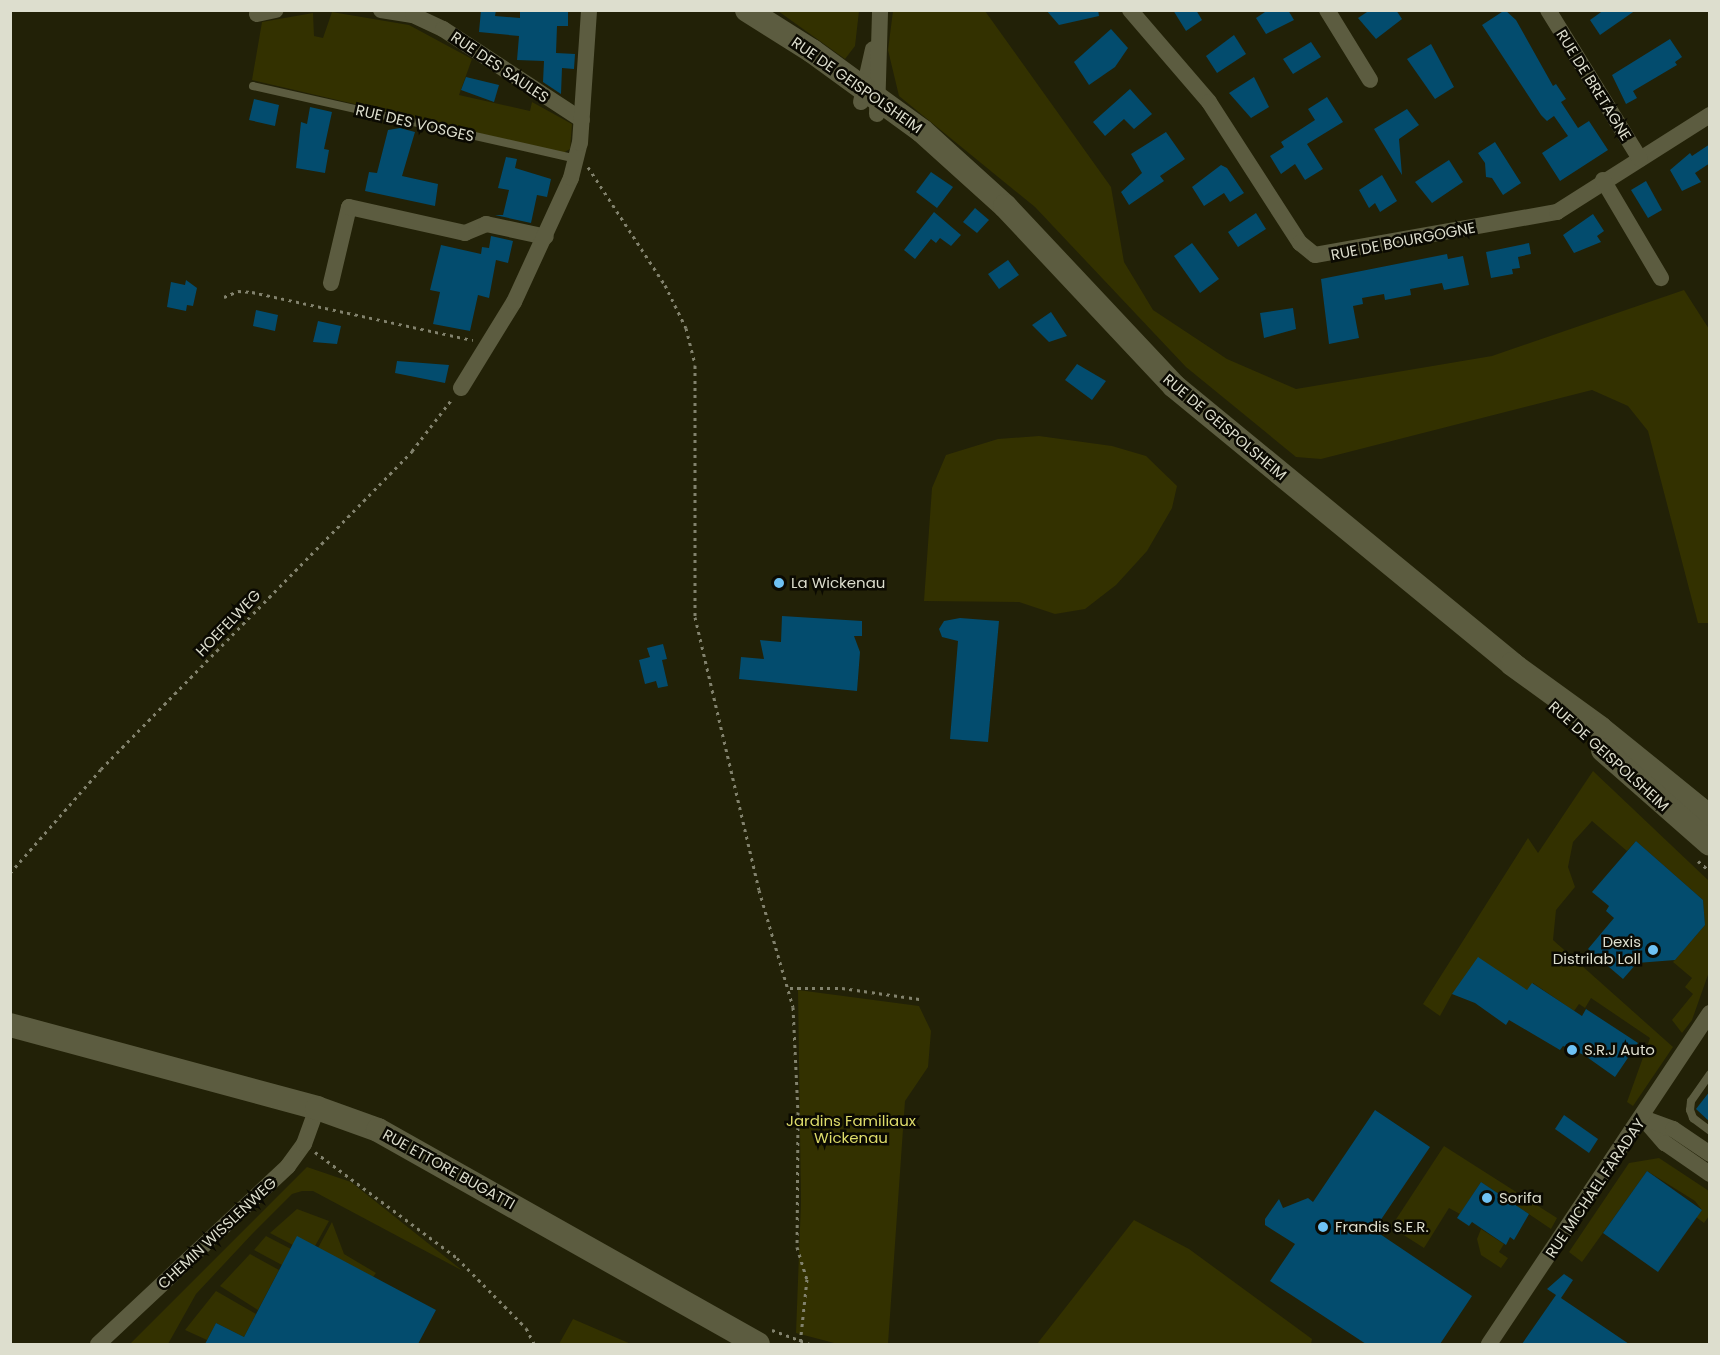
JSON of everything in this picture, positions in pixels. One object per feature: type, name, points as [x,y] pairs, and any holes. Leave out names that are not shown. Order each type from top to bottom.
[{"type":"main road","name":"RUE DE GEISPOLSHEIM","points":[[748,11],[801,58],[870,100],[959,167],[1005,206],[1174,386],[1512,664],[1600,728],[1710,817]]},
{"type":"main road","name":"RUE DE GEISPOLSHEIM","points":[[1512,664],[1685,825],[1710,844]]},
{"type":"main road","name":"RUE ETTORE BUGATTI","points":[[10,1025],[317,1108],[402,1142],[758,1344]]},
{"type":"street","points":[[257,14],[276,10]]},
{"type":"street","name":"RUE DES SAULES","points":[[381,10],[413,15],[443,29],[582,120]]},
{"type":"street","points":[[460,388],[489,344],[546,237],[577,159],[582,120],[589,10]]},
{"type":"street","points":[[870,100],[880,10]]},
{"type":"street","name":"RUE DE BOURGOGNE","points":[[1130,10],[1209,102],[1300,243],[1315,255],[1557,212],[1603,180],[1710,115]]},
{"type":"street","points":[[1327,10],[1370,80]]},
{"type":"street","name":"RUE DE BRETAGNE","points":[[1554,12],[1640,159]]},
{"type":"street","points":[[1603,180],[1661,278]]},
{"type":"street","points":[[331,283],[349,207],[465,233],[486,224],[546,237]]},
{"type":"street","points":[[1685,825],[1710,852]]},
{"type":"street","name":"RUE MICHAEL FARADAY","points":[[1489,1344],[1705,1026],[1710,1013]]},
{"type":"street","name":"CHEMIN WISSLENWEG","points":[[98,1344],[288,1166],[304,1144],[317,1108]]},
{"type":"street","points":[[1642,1118],[1673,1130],[1710,1154]]},
{"type":"street","points":[[1642,1118],[1665,1143],[1710,1174]]},
{"type":"lane","name":"RUE DES VOSGES","points":[[253,86],[577,159]]},
{"type":"lane","points":[[1710,1074],[1690,1105],[1693,1118],[1710,1131]]},
{"type":"path","points":[[577,159],[591,170],[644,250],[677,308],[691,346],[698,406],[695,617],[759,890],[790,988],[798,1112],[797,1247],[807,1279],[800,1344]]},
{"type":"path","points":[[224,297],[238,291],[252,292],[489,344]]},
{"type":"path","name":"HOEFELWEG","points":[[10,873],[101,769],[412,451],[460,388]]},
{"type":"path","points":[[790,988],[842,988],[919,999]]},
{"type":"path","points":[[304,1144],[371,1190],[457,1258],[526,1328],[534,1344]]},
{"type":"green space","points":[[778,11],[859,11],[855,46],[845,59]]},
{"type":"green space","points":[[893,11],[985,11],[1111,187],[1124,262],[1153,310],[1227,359],[1296,389],[1492,356],[1684,290],[1709,329],[1709,623],[1698,623],[1648,431],[1628,406],[1592,390],[1321,459],[1296,457],[1186,367],[1035,207],[899,96],[888,50]]},
{"type":"green space","points":[[332,12],[409,25],[472,59],[459,95],[530,111],[532,102],[572,124],[570,149],[563,153],[252,80],[262,22],[313,13],[314,36],[323,38]]},
{"type":"green space","points":[[1039,436],[1112,446],[1146,456],[1177,486],[1172,508],[1147,551],[1116,585],[1085,609],[1055,614],[1019,602],[924,601],[932,488],[946,455],[998,439]]},
{"type":"green space","points":[[1593,771],[1709,881],[1709,972],[1692,1020],[1682,1033],[1672,1020],[1693,994],[1685,987],[1692,978],[1673,962],[1705,925],[1703,900],[1636,841],[1627,851],[1592,821],[1573,842],[1568,867],[1575,887],[1556,910],[1553,940],[1673,1047],[1633,1106],[1627,1102],[1650,1038],[1591,998],[1585,1008],[1579,1004],[1574,1011],[1533,983],[1527,990],[1452,994],[1440,1016],[1423,1004],[1528,838],[1538,853]]},
{"type":"green space","name":"Jardins Familiaux Wickenau","points":[[798,990],[919,1006],[931,1031],[928,1067],[905,1101],[888,1344],[838,1344],[796,1333],[801,1202]]},
{"type":"green space","points":[[1444,1146],[1557,1218],[1551,1229],[1481,1182],[1460,1214],[1449,1208],[1424,1248],[1391,1227]]},
{"type":"green space","points":[[1659,1158],[1709,1191],[1709,1216],[1704,1223],[1696,1217],[1702,1210],[1695,1201],[1647,1171],[1582,1262],[1569,1252],[1629,1163]]},
{"type":"green space","points":[[307,1167],[351,1182],[463,1271],[313,1191],[302,1191],[292,1194],[196,1294],[168,1344],[130,1344]]},
{"type":"green space","points":[[297,1209],[329,1221],[315,1246],[293,1245],[270,1233]]},
{"type":"green space","points":[[1134,1220],[1189,1249],[1312,1339],[1311,1344],[1037,1344]]},
{"type":"green space","points":[[332,1222],[344,1254],[376,1273],[373,1277],[318,1248]]},
{"type":"green space","points":[[1481,1229],[1504,1244],[1499,1252],[1508,1258],[1501,1268],[1481,1255],[1477,1239]]},
{"type":"green space","points":[[266,1236],[291,1249],[282,1265],[254,1250]]},
{"type":"green space","points":[[250,1254],[279,1270],[258,1310],[220,1286]]},
{"type":"green space","points":[[216,1291],[256,1314],[244,1337],[216,1323],[207,1340],[185,1330]]},
{"type":"green space","points":[[573,1319],[631,1344],[559,1344]]},
{"type":"building","points":[[481,10],[496,10],[495,16],[520,18],[520,10],[568,10],[568,26],[557,26],[556,53],[575,54],[574,69],[562,68],[561,94],[543,82],[544,61],[517,60],[519,36],[479,32]]},
{"type":"building","points":[[1046,10],[1098,10],[1099,16],[1059,25]]},
{"type":"building","points":[[1173,10],[1196,10],[1202,20],[1186,31]]},
{"type":"building","points":[[1268,10],[1288,10],[1294,20],[1266,34],[1256,18]]},
{"type":"building","points":[[1370,10],[1396,10],[1402,19],[1376,39],[1358,18]]},
{"type":"building","points":[[1505,10],[1516,20],[1553,86],[1556,84],[1566,99],[1561,102],[1578,128],[1589,121],[1608,150],[1560,181],[1542,153],[1568,136],[1554,116],[1547,121],[1541,115],[1482,25]]},
{"type":"building","points":[[1604,10],[1636,10],[1600,35],[1590,20]]},
{"type":"building","points":[[1111,29],[1128,48],[1115,67],[1089,85],[1074,62]]},
{"type":"building","points":[[1234,35],[1246,54],[1217,73],[1206,56]]},
{"type":"building","points":[[1670,39],[1682,57],[1675,62],[1677,65],[1633,91],[1637,98],[1626,104],[1612,75]]},
{"type":"building","points":[[1311,42],[1321,57],[1293,74],[1283,59]]},
{"type":"building","points":[[1431,44],[1454,87],[1435,99],[1407,59]]},
{"type":"building","points":[[466,77],[499,85],[494,102],[461,90]]},
{"type":"building","points":[[1254,77],[1269,107],[1251,118],[1229,93]]},
{"type":"building","points":[[1130,89],[1152,114],[1134,129],[1124,119],[1105,136],[1093,122]]},
{"type":"building","points":[[1327,97],[1343,122],[1307,144],[1323,169],[1305,180],[1295,164],[1281,174],[1270,156],[1284,147],[1281,142],[1315,120],[1308,109]]},
{"type":"building","points":[[254,99],[279,105],[275,126],[249,120]]},
{"type":"building","points":[[310,107],[332,112],[324,149],[329,150],[325,173],[296,168],[301,122],[307,124]]},
{"type":"building","points":[[1407,109],[1419,125],[1399,139],[1402,175],[1374,129]]},
{"type":"building","points":[[400,128],[415,132],[402,176],[438,184],[435,206],[365,191],[369,172],[377,173],[388,130]]},
{"type":"building","points":[[1166,132],[1185,159],[1160,176],[1164,181],[1129,205],[1121,192],[1142,173],[1131,154]]},
{"type":"building","points":[[1495,142],[1521,183],[1503,195],[1492,178],[1486,177],[1485,163],[1478,153]]},
{"type":"building","points":[[1710,144],[1710,163],[1695,173],[1701,182],[1682,191],[1670,170],[1690,153],[1692,156]]},
{"type":"building","points":[[506,157],[517,159],[515,168],[551,179],[547,197],[537,195],[531,223],[495,215],[503,215],[509,190],[498,188]]},
{"type":"building","points":[[1449,160],[1463,182],[1432,203],[1415,182]]},
{"type":"building","points":[[1221,165],[1227,168],[1244,193],[1230,202],[1224,193],[1204,206],[1192,187]]},
{"type":"building","points":[[931,172],[953,187],[937,208],[916,192]]},
{"type":"building","points":[[1382,175],[1397,201],[1380,212],[1375,203],[1369,208],[1359,190]]},
{"type":"building","points":[[1646,181],[1662,210],[1648,218],[1631,190]]},
{"type":"building","points":[[975,208],[989,220],[977,233],[963,222]]},
{"type":"building","points":[[934,212],[961,235],[951,246],[940,238],[936,243],[931,239],[915,259],[904,250]]},
{"type":"building","points":[[1256,213],[1266,229],[1238,247],[1228,232]]},
{"type":"building","points":[[1593,214],[1604,231],[1597,236],[1601,242],[1574,253],[1563,235]]},
{"type":"building","points":[[491,236],[513,241],[508,263],[496,260],[489,298],[478,295],[470,331],[433,324],[440,292],[430,290],[441,245],[481,254],[482,247],[489,248]]},
{"type":"building","points":[[1192,243],[1219,279],[1200,293],[1174,256]]},
{"type":"building","points":[[1529,243],[1531,254],[1518,257],[1520,268],[1512,269],[1513,274],[1491,278],[1486,252]]},
{"type":"building","points":[[1447,254],[1448,259],[1463,256],[1469,285],[1444,290],[1442,283],[1410,289],[1411,295],[1385,300],[1384,294],[1362,298],[1363,304],[1353,306],[1359,338],[1329,344],[1321,279]]},
{"type":"building","points":[[1008,260],[1019,275],[999,289],[988,274]]},
{"type":"building","points":[[186,280],[197,288],[193,306],[187,305],[186,311],[167,307],[171,282],[185,285]]},
{"type":"building","points":[[1293,308],[1296,329],[1264,338],[1260,313]]},
{"type":"building","points":[[256,310],[278,315],[275,331],[253,326]]},
{"type":"building","points":[[1051,312],[1067,336],[1049,342],[1032,325]]},
{"type":"building","points":[[318,321],[341,326],[337,344],[313,342]]},
{"type":"building","points":[[397,361],[449,365],[445,383],[395,373]]},
{"type":"building","points":[[1077,364],[1106,381],[1092,400],[1065,380]]},
{"type":"building","points":[[782,616],[862,621],[862,636],[854,636],[860,652],[857,691],[739,679],[741,657],[764,659],[760,640],[781,642]]},
{"type":"building","points":[[960,618],[999,621],[988,742],[950,739],[958,641],[942,637],[939,629],[944,621]]},
{"type":"building","points":[[663,644],[667,659],[662,660],[668,686],[658,688],[656,681],[645,684],[639,660],[650,657],[647,648]]},
{"type":"building","points":[[1636,841],[1703,900],[1705,925],[1675,960],[1637,963],[1623,979],[1588,949],[1614,918],[1606,911],[1609,906],[1592,892]]},
{"type":"building","points":[[1478,957],[1527,990],[1532,983],[1582,1016],[1586,1009],[1638,1043],[1615,1077],[1584,1055],[1563,1046],[1560,1050],[1509,1020],[1506,1025],[1475,1003],[1452,994]]},
{"type":"building","points":[[1710,1091],[1710,1122],[1696,1109]]},
{"type":"building","name":"Frandis S.E.R.","points":[[1375,1110],[1430,1147],[1374,1230],[1472,1296],[1440,1344],[1366,1344],[1270,1281],[1295,1244],[1265,1225],[1265,1219],[1279,1199],[1283,1208],[1308,1198],[1313,1202]]},
{"type":"building","points":[[1564,1115],[1598,1139],[1589,1153],[1555,1129]]},
{"type":"building","points":[[1647,1171],[1702,1210],[1658,1272],[1603,1233]]},
{"type":"building","name":"Sorifa","points":[[1481,1182],[1529,1214],[1514,1240],[1510,1237],[1506,1245],[1472,1222],[1469,1226],[1457,1218]]},
{"type":"building","points":[[297,1236],[436,1310],[418,1344],[205,1344],[216,1323],[244,1337]]},
{"type":"building","points":[[1564,1274],[1573,1280],[1561,1298],[1629,1344],[1522,1344],[1556,1295],[1547,1289]]},
{"type":"place","name":"La Wickenau","points":[[779,583]]},
{"type":"place","name":"Dexis Distrilab Loll","points":[[1653,950]]},
{"type":"place","name":"S.R.J Auto","points":[[1572,1050]]},
{"type":"place","name":"Sorifa","points":[[1487,1198]]},
{"type":"place","name":"Frandis S.E.R.","points":[[1323,1227]]}]
